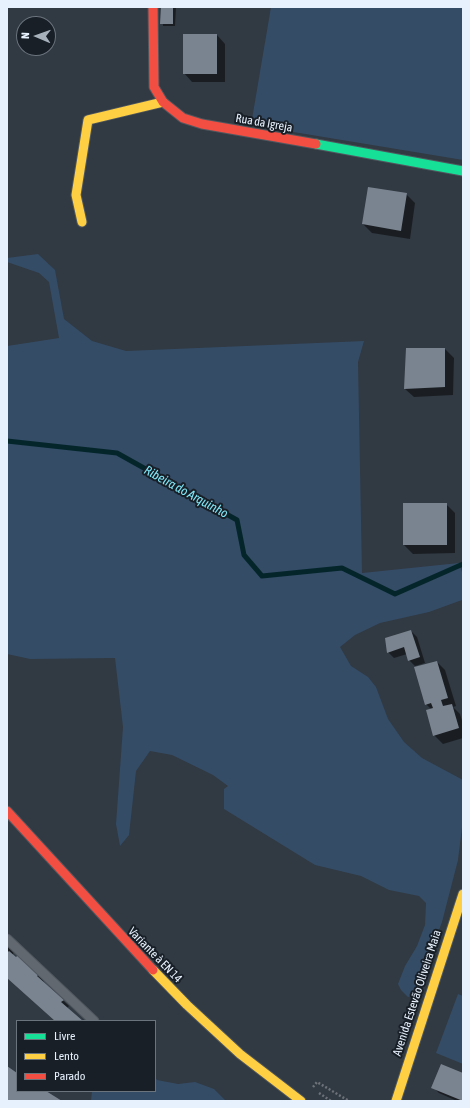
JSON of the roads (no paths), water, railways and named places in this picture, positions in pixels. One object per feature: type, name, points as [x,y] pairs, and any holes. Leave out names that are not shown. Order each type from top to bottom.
[{"type":"street","name":"Rua da Igreja","points":[[154,7],[154,87],[162,102],[183,118],[202,124],[463,170]]},
{"type":"street","points":[[82,222],[76,195],[88,120],[162,102]]},
{"type":"street","name":"Variante à EN 14","points":[[8,811],[130,946],[187,1005],[240,1054],[301,1101]]},
{"type":"street","name":"Avenida Estevão Oliveira Maia","points":[[396,1101],[414,1039],[463,894]]},
{"type":"lane","points":[[7,939],[93,1020]]},
{"type":"waterway","name":"Ribeira do Arquinho","points":[[7,441],[117,453],[237,520],[244,555],[262,576],[342,568],[395,594],[463,564]]}]
